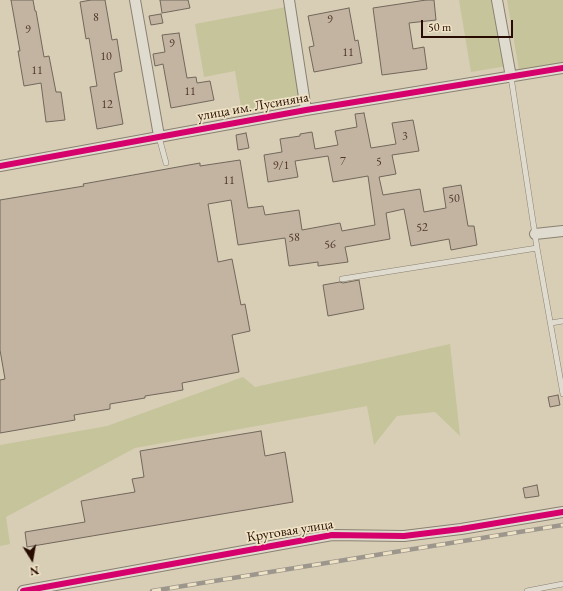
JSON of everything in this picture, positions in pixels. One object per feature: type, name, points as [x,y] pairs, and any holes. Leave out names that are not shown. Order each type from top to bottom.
[{"type":"street","points":[[136,0],[159,136]]},
{"type":"street","points":[[289,0],[306,110]]},
{"type":"street","points":[[497,0],[510,77]]},
{"type":"street","name":"улица им. Лусиняна","points":[[0,165],[306,110],[563,68]]},
{"type":"street","points":[[535,234],[563,231]]},
{"type":"street","name":"Круговая улица","points":[[22,591],[332,535],[404,536],[461,529],[563,512]]},
{"type":"lane","points":[[510,77],[537,248],[563,394]]},
{"type":"lane","points":[[159,136],[166,163]]},
{"type":"lane","points":[[342,279],[537,248]]},
{"type":"lane","points":[[551,323],[563,321]]},
{"type":"lane","points":[[529,591],[563,584]]},
{"type":"shaded area","points":[[459,0],[496,0],[507,66],[471,72]]},
{"type":"shaded area","points":[[507,0],[563,0],[563,63],[519,70]]},
{"type":"shaded area","points":[[286,7],[303,102],[242,113],[235,71],[204,77],[195,24]]},
{"type":"shaded area","points":[[450,344],[460,436],[435,412],[397,416],[374,445],[367,406],[135,448],[6,517],[10,544],[0,546],[0,445],[107,426],[243,377],[255,387]]},
{"type":"building","points":[[11,0],[33,0],[44,57],[49,56],[56,92],[61,92],[65,120],[46,122],[41,83],[24,86],[18,51],[20,51]]},
{"type":"building","points":[[105,0],[112,40],[117,39],[122,71],[114,73],[123,124],[97,129],[90,87],[97,86],[89,38],[86,39],[80,2]]},
{"type":"building","points":[[160,0],[188,0],[190,8],[162,13]]},
{"type":"building","points":[[434,0],[436,20],[409,23],[413,49],[424,47],[427,69],[382,75],[373,8]]},
{"type":"building","points":[[349,8],[355,41],[358,40],[362,63],[314,72],[309,47],[314,46],[308,16]]},
{"type":"building","points":[[161,14],[163,23],[151,25],[149,16]]},
{"type":"building","points":[[179,33],[187,78],[196,77],[197,83],[210,81],[214,100],[171,108],[163,64],[155,66],[153,54],[165,52],[162,35]]},
{"type":"building","points":[[364,113],[371,148],[396,144],[392,123],[413,120],[419,151],[392,155],[396,174],[379,177],[383,195],[420,189],[424,212],[446,208],[443,188],[461,185],[468,226],[474,226],[477,245],[451,250],[449,239],[411,246],[404,209],[386,213],[390,239],[345,247],[348,262],[318,266],[318,262],[289,266],[285,238],[238,245],[231,200],[208,204],[218,262],[232,259],[241,305],[245,304],[250,331],[232,335],[239,372],[182,383],[183,390],[145,396],[145,398],[110,404],[110,409],[74,415],[75,420],[0,433],[0,380],[5,379],[0,350],[0,200],[84,186],[83,184],[200,163],[200,166],[240,160],[248,208],[263,206],[265,215],[299,210],[302,230],[340,223],[342,231],[375,225],[368,176],[333,182],[328,156],[295,161],[298,177],[268,182],[264,155],[282,152],[280,139],[300,136],[300,134],[312,132],[315,149],[338,145],[335,131],[357,127],[355,114]]},
{"type":"building","points":[[246,133],[249,148],[238,150],[236,135]]},
{"type":"building","points":[[359,280],[364,309],[328,316],[323,285]]},
{"type":"building","points":[[558,395],[560,405],[550,407],[548,397]]},
{"type":"building","points":[[261,431],[265,456],[285,452],[293,502],[27,547],[25,532],[85,522],[81,501],[135,492],[132,479],[144,477],[140,451]]},
{"type":"building","points":[[537,485],[539,496],[525,498],[523,488]]},
{"type":"railway","points":[[152,591],[563,525]]},
{"type":"cycle path","points":[[0,166],[306,110],[563,68]]},
{"type":"cycle path","points":[[23,591],[332,535],[404,536],[461,529],[563,512]]}]
